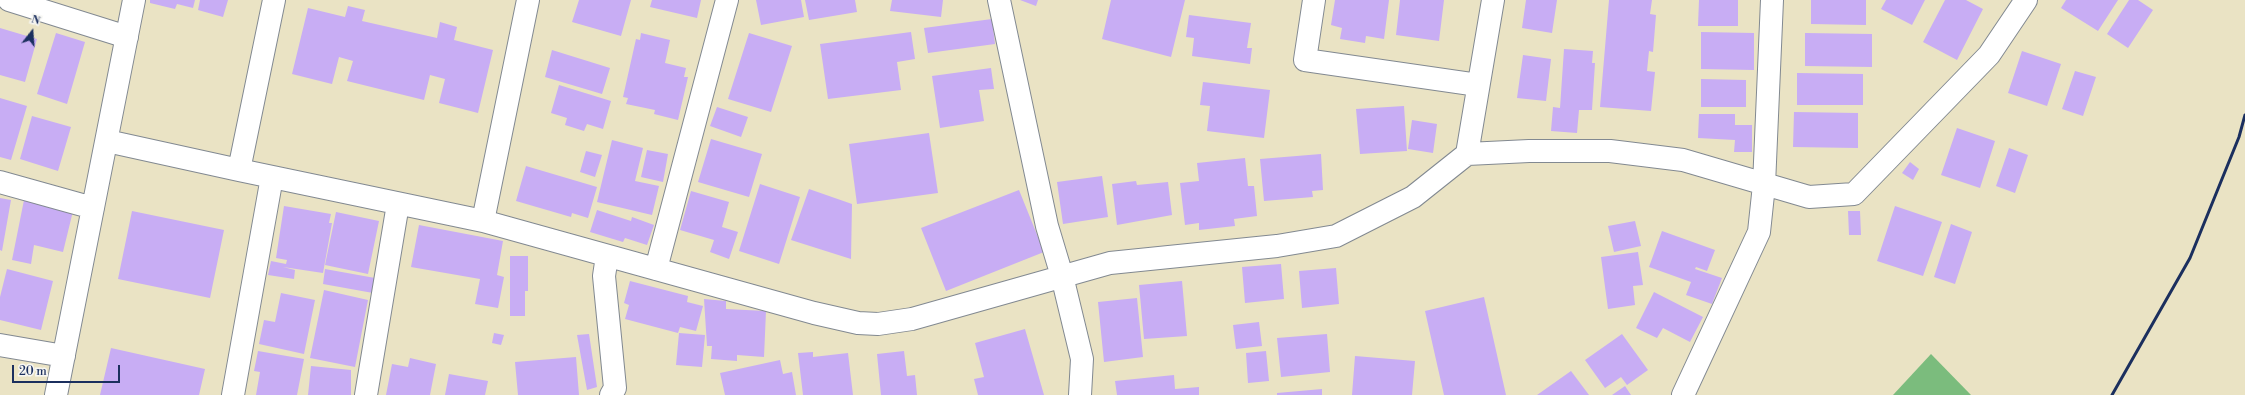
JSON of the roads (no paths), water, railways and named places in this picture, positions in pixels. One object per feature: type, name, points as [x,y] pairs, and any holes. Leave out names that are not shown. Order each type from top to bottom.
[{"type":"street","points":[[9,0],[127,37]]},
{"type":"street","points":[[56,395],[134,0]]},
{"type":"street","points":[[239,170],[274,0]]},
{"type":"street","points":[[483,221],[528,0]]},
{"type":"street","points":[[656,269],[727,0]]},
{"type":"street","points":[[999,0],[1047,226],[1062,276],[1082,359],[1080,395]]},
{"type":"street","points":[[1314,0],[1305,60],[1478,85]]},
{"type":"street","points":[[1467,154],[1493,0]]},
{"type":"street","points":[[1683,395],[1759,232],[1764,185],[1772,0]]},
{"type":"street","points":[[106,141],[483,221],[829,316],[858,323],[878,324],[912,319],[1110,262],[1277,246],[1336,236],[1413,197],[1467,154],[1529,150],[1610,152],[1683,160],[1809,197],[1854,194],[1989,55],[2026,0]]},
{"type":"street","points":[[233,395],[272,177]]},
{"type":"street","points":[[0,182],[93,208]]},
{"type":"street","points":[[366,395],[398,204]]},
{"type":"street","points":[[607,256],[604,276],[615,388],[611,395]]},
{"type":"street","points":[[0,345],[64,356]]},
{"type":"railway","points":[[2112,395],[2190,258],[2239,137],[2245,115]]}]
